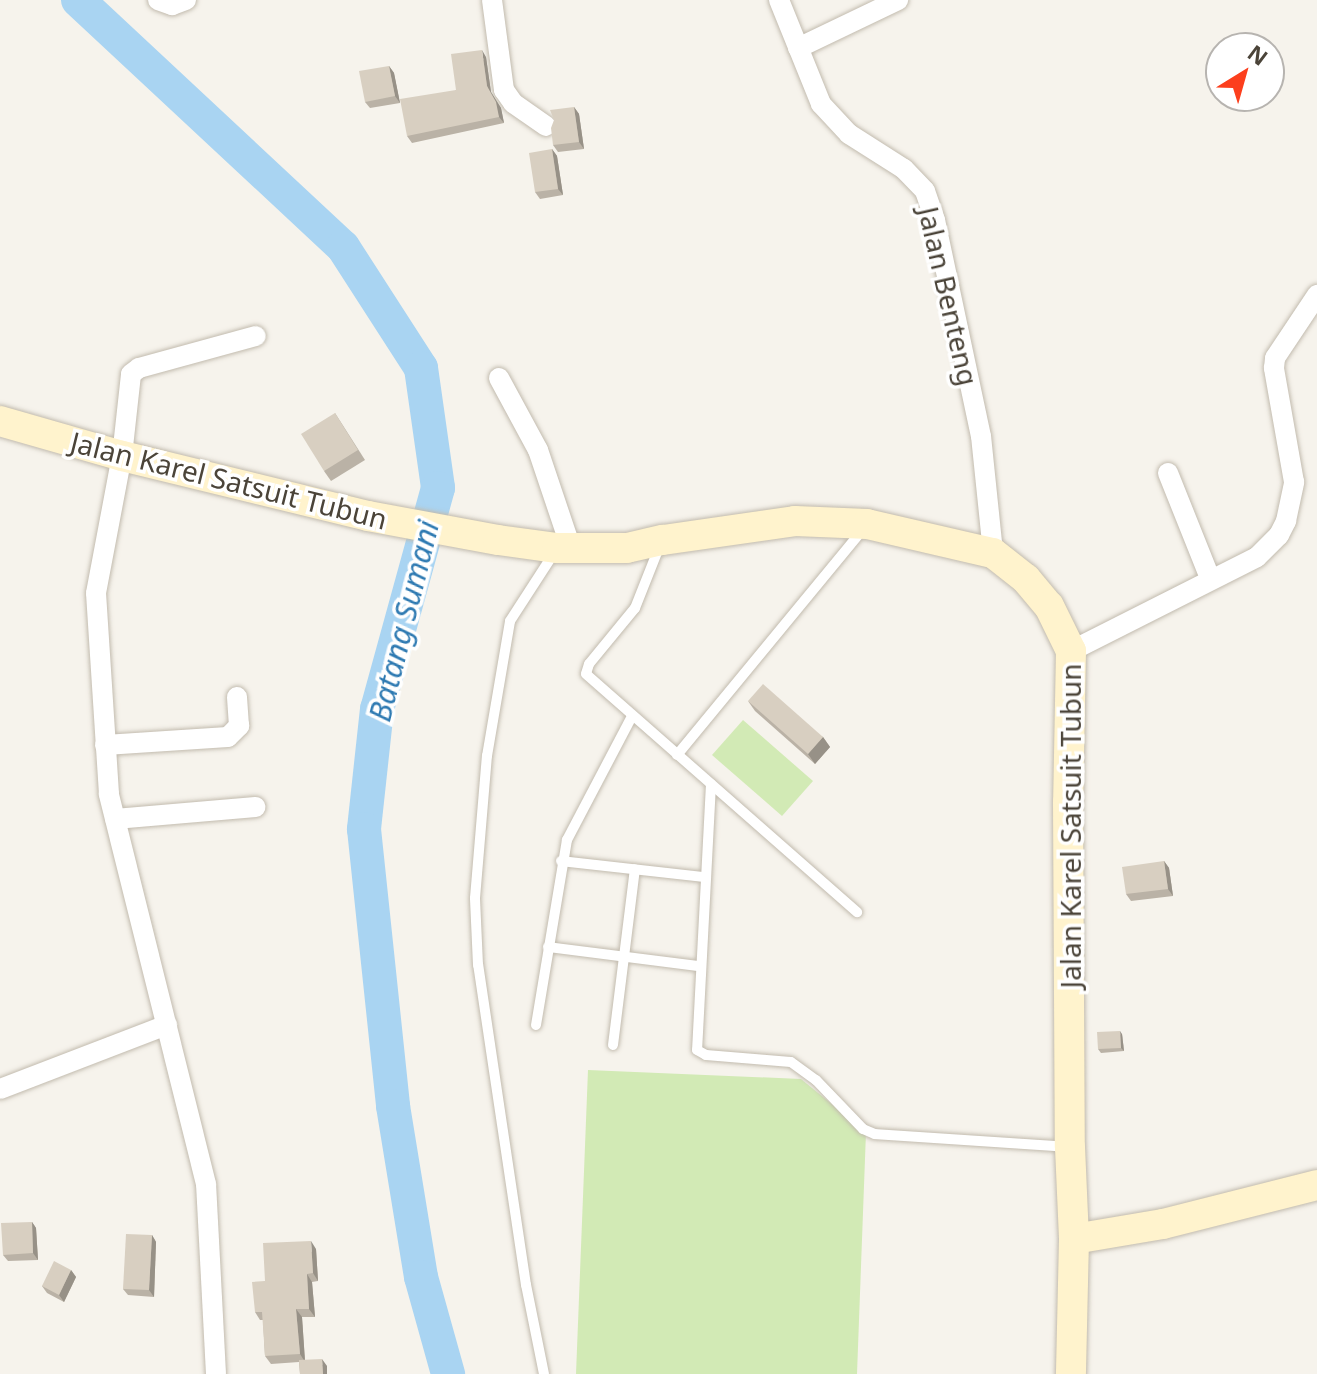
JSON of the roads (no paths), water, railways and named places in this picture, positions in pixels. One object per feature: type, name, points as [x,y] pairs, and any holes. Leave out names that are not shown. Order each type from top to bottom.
[{"type":"street","points":[[158,0],[172,5],[186,0]]},
{"type":"street","points":[[492,0],[504,90],[513,103],[546,126]]},
{"type":"street","name":"Jalan Benteng","points":[[779,0],[821,104],[849,134],[904,169],[925,191],[935,220],[981,436],[993,553]]},
{"type":"street","points":[[798,48],[898,0]]},
{"type":"street","points":[[1071,651],[1269,549],[1286,521],[1294,482],[1274,368],[1280,347],[1317,295]]},
{"type":"street","points":[[216,1374],[209,1200],[107,783],[96,593],[122,456],[129,380],[134,370],[256,336]]},
{"type":"street","points":[[499,378],[538,450],[564,548]]},
{"type":"street","name":"Jalan Karel Satsuit Tubun","points":[[0,421],[122,456],[368,516],[498,540],[564,548],[627,548],[795,521],[867,524],[993,553],[1026,579],[1049,606],[1071,651],[1068,802],[1070,1147],[1074,1239],[1071,1374]]},
{"type":"street","points":[[1168,473],[1210,578]]},
{"type":"street","points":[[105,745],[228,737],[239,726],[237,697]]},
{"type":"street","points":[[115,819],[255,807]]},
{"type":"street","points":[[0,1089],[167,1025]]},
{"type":"street","points":[[1074,1239],[1163,1224],[1317,1185]]},
{"type":"lane","points":[[677,755],[867,524]]},
{"type":"lane","points":[[663,540],[628,619],[585,671],[589,678],[857,912]]},
{"type":"lane","points":[[544,1374],[526,1285],[478,965],[475,898],[487,756],[510,621],[564,548]]},
{"type":"lane","points":[[536,1025],[561,861],[571,830],[632,716]]},
{"type":"lane","points":[[711,784],[695,1044],[701,1054],[787,1060],[816,1080],[863,1129],[875,1134],[1070,1147]]},
{"type":"lane","points":[[561,861],[704,877]]},
{"type":"lane","points":[[613,1045],[635,869]]},
{"type":"lane","points":[[548,947],[699,966]]},
{"type":"waterway","name":"Batang Sumani","points":[[78,0],[343,247],[421,368],[438,488],[377,709],[364,829],[393,1106],[421,1277],[448,1374]]}]
